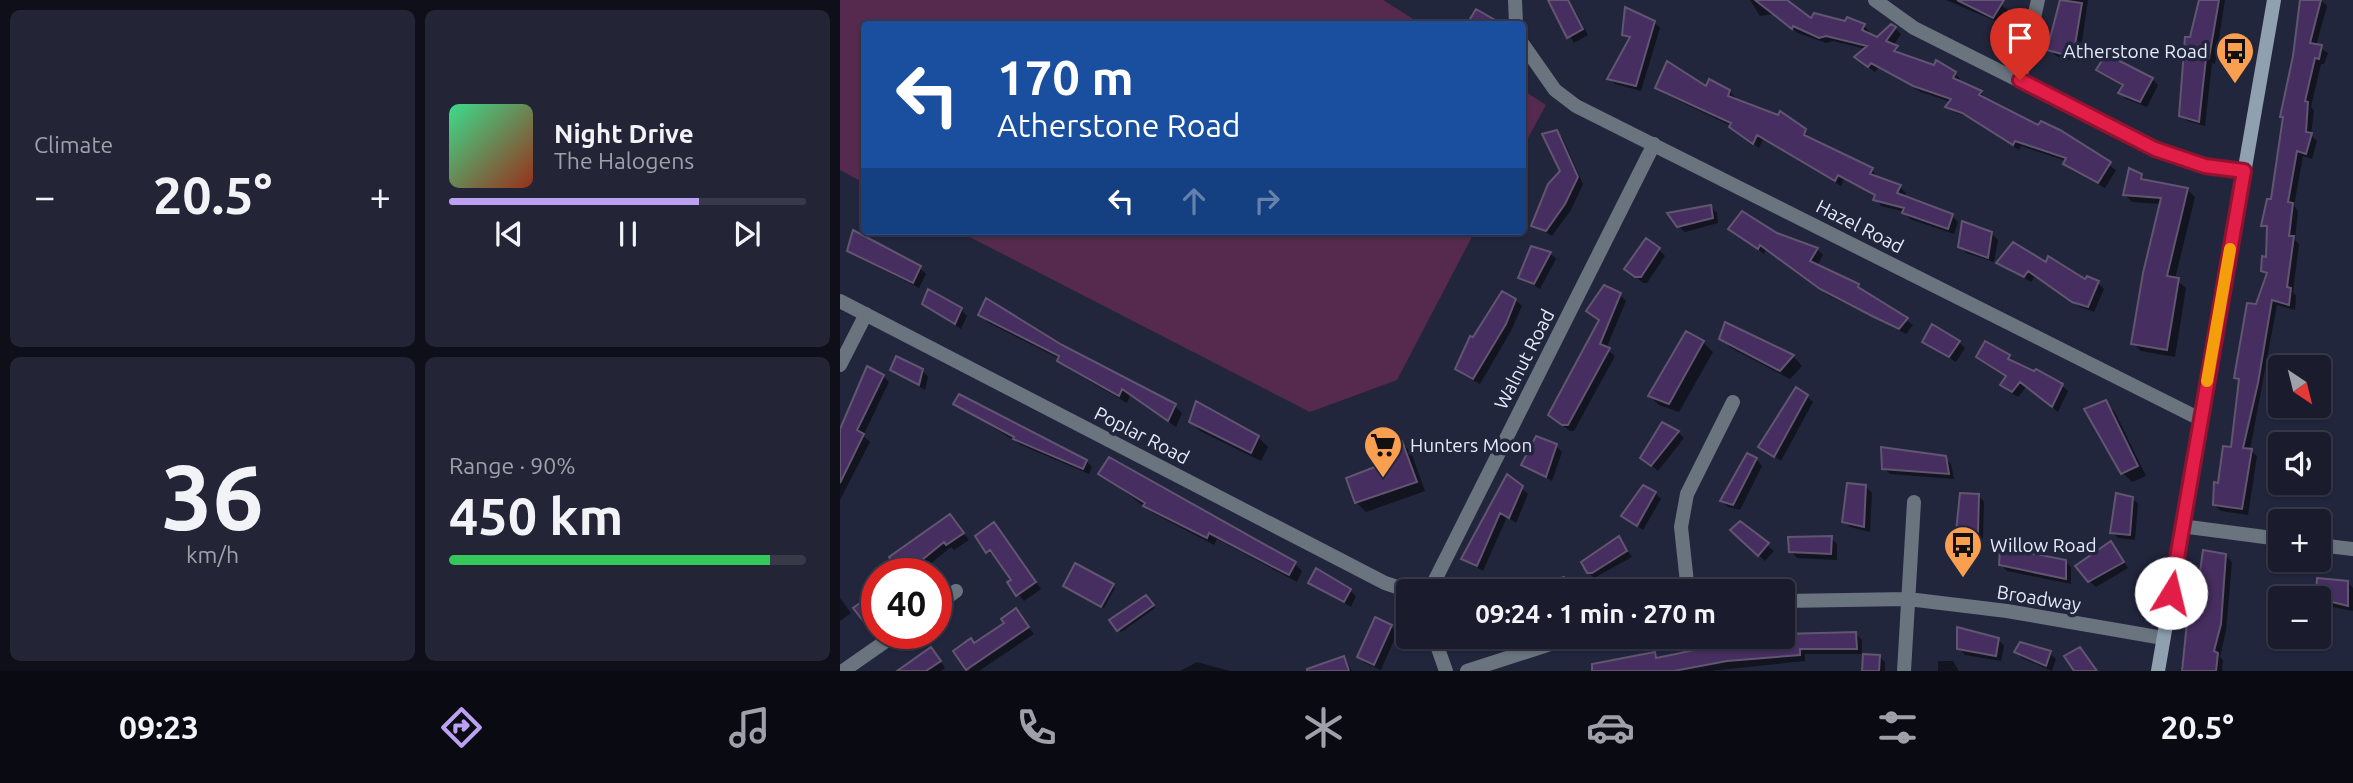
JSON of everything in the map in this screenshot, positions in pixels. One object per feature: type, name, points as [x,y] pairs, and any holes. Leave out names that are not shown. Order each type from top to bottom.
[{"type":"street","points":[[1515,0],[1516,21]]},
{"type":"street","points":[[1875,0],[1914,28],[2155,149],[2205,166],[2244,171]]},
{"type":"street","points":[[2020,80],[2038,0]]},
{"type":"street","points":[[2158,671],[2274,0]]},
{"type":"street","name":"Hazel Road","points":[[1526,49],[1555,90],[1576,106],[2200,419]]},
{"type":"street","name":"Walnut Road","points":[[1435,579],[1654,144]]},
{"type":"street","name":"Poplar Road","points":[[840,301],[1396,587]]},
{"type":"street","points":[[840,365],[866,314]]},
{"type":"street","points":[[1687,579],[1681,527],[1687,494],[1733,402]]},
{"type":"street","points":[[1904,671],[1914,502]]},
{"type":"street","points":[[2181,526],[2268,537]]},
{"type":"street","points":[[2331,546],[2353,549]]},
{"type":"street","points":[[952,594],[956,591]]},
{"type":"street","name":"Broadway","points":[[1795,601],[1908,600],[2007,611],[2163,638]]},
{"type":"street","points":[[843,671],[875,649]]},
{"type":"street","points":[[1438,649],[1446,671]]},
{"type":"street","points":[[1467,671],[1535,649]]},
{"type":"shaded area","points":[[840,0],[1383,0],[1416,21],[861,21],[861,181],[840,170]]},
{"type":"shaded area","points":[[1526,92],[1546,105],[1526,142]]},
{"type":"shaded area","points":[[966,235],[1473,235],[1397,380],[1310,412]]},
{"type":"building","points":[[1548,0],[1568,0],[1583,29],[1567,38]]},
{"type":"building","points":[[1755,0],[1787,0],[1811,18],[1814,13],[1845,21],[1847,17],[1865,24],[1862,30],[1877,37],[1891,24],[1896,27],[1886,41],[1898,46],[1894,51],[1934,65],[1936,60],[1956,72],[1953,78],[1982,91],[1979,95],[2038,125],[2041,121],[2060,130],[2111,162],[2098,183],[2063,164],[2066,158],[2015,141],[2013,145],[1962,113],[1945,107],[1951,99],[1913,86],[1871,63],[1868,67],[1854,57],[1867,46],[1826,36],[1819,38],[1793,26],[1792,29]]},
{"type":"building","points":[[1957,0],[2004,0],[1993,18]]},
{"type":"building","points":[[2060,0],[2082,3],[2073,57],[2047,50]]},
{"type":"building","points":[[2199,0],[2219,0],[2209,58],[2206,58],[2199,122],[2179,116],[2185,37],[2190,37]]},
{"type":"building","points":[[2300,0],[2321,0],[2310,43],[2322,45],[2319,59],[2315,58],[2305,101],[2308,102],[2306,132],[2312,133],[2306,154],[2297,151],[2288,202],[2293,203],[2289,236],[2294,236],[2287,287],[2291,288],[2289,305],[2272,300],[2258,383],[2243,448],[2252,449],[2242,509],[2213,505],[2214,482],[2218,483],[2223,446],[2231,447],[2239,379],[2234,378],[2247,303],[2256,304],[2267,273],[2261,271],[2262,256],[2266,257],[2267,226],[2261,226],[2267,199],[2271,199],[2283,117],[2280,117],[2293,56]]},
{"type":"building","points":[[1625,7],[1655,21],[1636,86],[1607,79],[1630,37],[1622,35]]},
{"type":"building","points":[[1476,9],[1497,21],[1469,21]]},
{"type":"building","points":[[2106,54],[2153,78],[2140,102],[2118,93],[2123,85],[2096,70]]},
{"type":"building","points":[[1667,61],[1706,86],[1709,79],[1730,90],[1728,96],[1778,115],[1780,111],[1806,129],[1804,135],[1873,168],[1870,174],[1901,185],[1897,193],[1953,214],[1948,229],[1902,213],[1904,208],[1873,200],[1875,195],[1838,175],[1835,181],[1757,135],[1753,144],[1729,127],[1731,123],[1655,88]]},
{"type":"building","points":[[1557,130],[1578,177],[1565,204],[1546,231],[1531,226],[1548,184],[1560,171],[1542,134]]},
{"type":"building","points":[[2129,168],[2142,174],[2141,179],[2188,188],[2167,276],[2179,278],[2167,350],[2131,344],[2143,273],[2161,198],[2123,195]]},
{"type":"building","points":[[1711,205],[1713,218],[1677,227],[1667,213]]},
{"type":"building","points":[[1742,211],[1777,233],[1818,248],[1810,261],[1859,284],[1858,287],[1908,318],[1899,329],[1820,289],[1760,245],[1758,249],[1728,229]]},
{"type":"building","points":[[1962,221],[1992,232],[1988,258],[1958,247]]},
{"type":"building","points":[[853,230],[921,266],[913,283],[847,251]]},
{"type":"building","points":[[1646,238],[1660,248],[1641,277],[1635,277],[1624,269]]},
{"type":"building","points":[[2013,242],[2046,262],[2048,256],[2085,279],[2087,276],[2099,281],[2088,307],[2072,302],[2028,271],[2024,277],[1996,263]]},
{"type":"building","points":[[1531,246],[1551,252],[1534,284],[1518,278]]},
{"type":"building","points":[[1604,285],[1621,293],[1600,344],[1610,348],[1568,425],[1562,425],[1548,415],[1599,320],[1586,311]]},
{"type":"building","points":[[928,289],[962,308],[955,324],[922,304]]},
{"type":"building","points":[[1502,291],[1516,299],[1506,324],[1473,379],[1455,369],[1470,336],[1473,337]]},
{"type":"building","points":[[986,298],[1062,345],[1176,404],[1168,421],[1122,389],[1119,396],[1057,361],[1059,356],[978,315]]},
{"type":"building","points":[[1725,322],[1794,355],[1780,371],[1719,339]]},
{"type":"building","points":[[1932,324],[1960,341],[1949,357],[1922,342]]},
{"type":"building","points":[[1686,331],[1704,341],[1669,404],[1648,396]]},
{"type":"building","points":[[1985,341],[2010,355],[2008,359],[2034,371],[2036,369],[2063,384],[2052,407],[2020,382],[2012,392],[2000,385],[2006,376],[1976,357]]},
{"type":"building","points":[[896,356],[923,369],[919,385],[890,370]]},
{"type":"building","points":[[867,366],[884,375],[857,430],[864,434],[840,483],[840,429]]},
{"type":"building","points":[[1796,387],[1808,395],[1774,457],[1758,447]]},
{"type":"building","points":[[959,394],[1087,460],[1083,469],[1013,439],[1014,437],[953,404]]},
{"type":"building","points":[[2106,400],[2138,466],[2121,474],[2084,409]]},
{"type":"building","points":[[1196,401],[1259,436],[1251,453],[1189,422]]},
{"type":"building","points":[[1662,422],[1679,431],[1651,466],[1640,458]]},
{"type":"building","points":[[1536,436],[1557,444],[1546,477],[1521,465]]},
{"type":"building","points":[[1402,441],[1417,482],[1355,503],[1346,478],[1380,465],[1377,447]]},
{"type":"building","points":[[1881,447],[1946,456],[1949,474],[1882,469]]},
{"type":"building","points":[[1747,453],[1757,458],[1733,505],[1720,501]]},
{"type":"building","points":[[1109,457],[1296,562],[1289,575],[1209,533],[1207,538],[1143,506],[1145,503],[1098,474]]},
{"type":"building","points":[[1507,474],[1523,486],[1509,518],[1500,513],[1477,566],[1461,559]]},
{"type":"building","points":[[1847,483],[1866,485],[1864,527],[1842,522]]},
{"type":"building","points":[[1643,485],[1656,492],[1637,526],[1621,516]]},
{"type":"building","points":[[1960,493],[1979,494],[1978,532],[1956,532]]},
{"type":"building","points":[[2116,493],[2133,497],[2130,535],[2110,533]]},
{"type":"building","points":[[950,514],[964,533],[946,545],[944,542],[924,558],[889,557]]},
{"type":"building","points":[[1740,521],[1769,543],[1758,556],[1730,530]]},
{"type":"building","points":[[994,522],[1036,582],[1016,596],[1007,582],[1011,580],[990,550],[986,553],[975,536]]},
{"type":"building","points":[[1619,536],[1627,551],[1592,573],[1587,573],[1581,562]]},
{"type":"building","points":[[1832,536],[1831,554],[1789,552],[1788,537]]},
{"type":"building","points":[[2111,541],[2124,562],[2088,582],[2075,566]]},
{"type":"building","points":[[2000,547],[2066,560],[2066,579],[1999,565]]},
{"type":"building","points":[[2203,550],[2226,554],[2221,624],[2214,651],[2218,653],[2216,671],[2182,671],[2188,613],[2194,614]]},
{"type":"building","points":[[1075,563],[1114,584],[1101,607],[1063,586]]},
{"type":"building","points":[[1316,568],[1351,589],[1344,602],[1308,583]]},
{"type":"building","points":[[2317,578],[2348,581],[2348,606],[2331,602],[2331,586],[2317,586]]},
{"type":"building","points":[[1146,595],[1154,605],[1117,631],[1109,620]]},
{"type":"building","points":[[861,602],[861,618],[853,608]]},
{"type":"building","points":[[1016,608],[1029,627],[966,670],[953,651],[971,638],[974,643],[1004,623],[1001,619]]},
{"type":"building","points":[[1375,617],[1392,625],[1374,665],[1357,657]]},
{"type":"building","points":[[1957,627],[1999,638],[1996,656],[1957,649]]},
{"type":"building","points":[[1856,632],[1857,649],[1800,649],[1800,655],[1727,661],[1674,671],[1592,671],[1592,664],[1655,652],[1656,658],[1694,649],[1795,649],[1795,634]]},
{"type":"building","points":[[2020,642],[2051,651],[2046,666],[2014,652]]},
{"type":"building","points":[[2080,647],[2097,671],[2074,671],[2064,656]]},
{"type":"building","points":[[928,649],[932,649],[941,661],[926,671],[897,671]]},
{"type":"building","points":[[1863,654],[1880,655],[1879,671],[1862,671]]},
{"type":"building","points":[[1344,656],[1349,671],[1307,671],[1307,669]]},
{"type":"slow traffic","points":[[2207,381],[2230,249]]},
{"type":"place","name":"Atherstone Road","points":[[2235,85]]},
{"type":"place","name":"Hunters Moon","points":[[1383,479]]},
{"type":"place","name":"Willow Road","points":[[1963,579]]},
{"type":"route","points":[[2020,80],[2155,149],[2205,166],[2244,171],[2171,593]]}]
